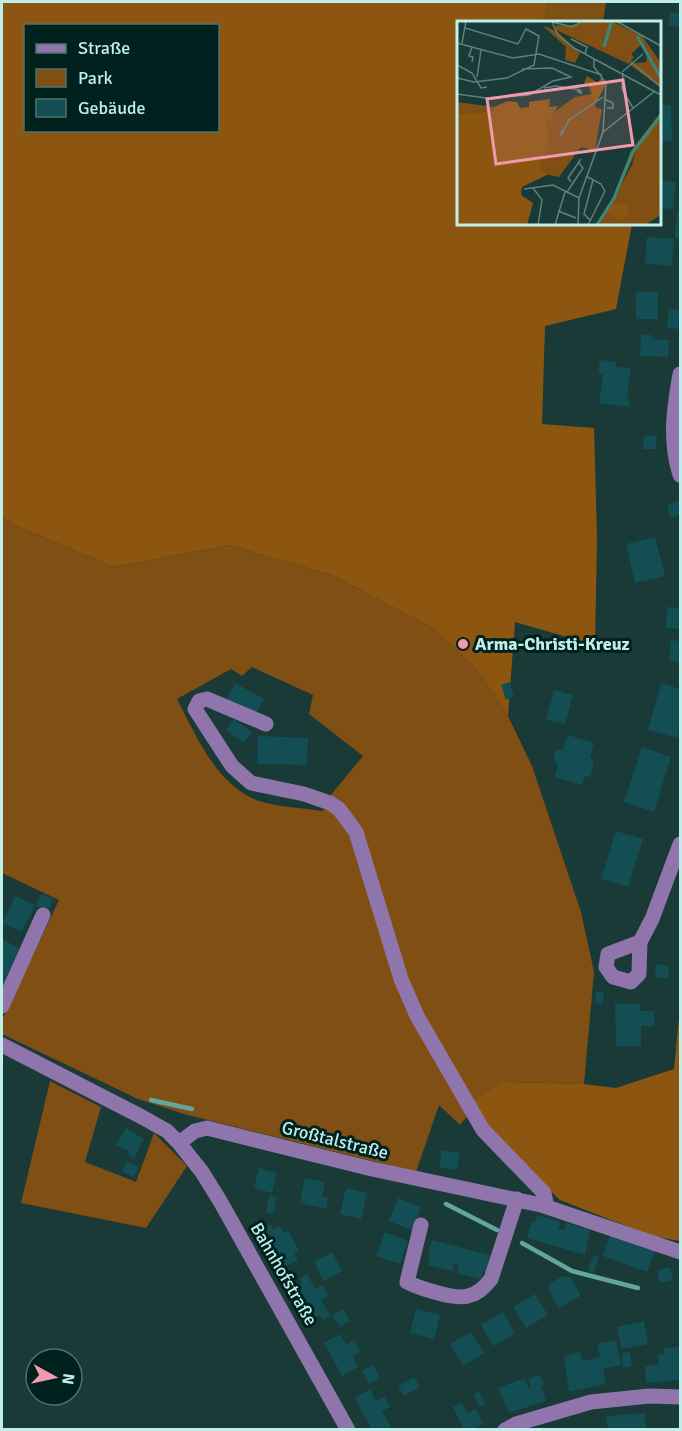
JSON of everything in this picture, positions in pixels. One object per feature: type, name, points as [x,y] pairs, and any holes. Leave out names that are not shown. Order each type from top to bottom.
[{"type":"street","points":[[681,374],[672,435],[676,463],[681,475]]},
{"type":"street","points":[[266,724],[207,699],[199,701],[195,709],[232,766],[251,783],[319,799],[339,808],[356,832],[401,979],[417,1016],[483,1130],[544,1194],[547,1207]]},
{"type":"street","points":[[640,942],[652,919],[681,844]]},
{"type":"street","points":[[2,1006],[43,915]]},
{"type":"street","points":[[2,1045],[142,1116],[167,1131],[179,1143]]},
{"type":"street","name":"Großtalstraße","points":[[179,1143],[195,1131],[207,1128],[372,1169],[517,1199],[681,1252]]},
{"type":"street","name":"Bahnhofstraße","points":[[179,1143],[202,1172],[220,1201],[348,1430]]},
{"type":"street","points":[[422,1225],[407,1282],[414,1286],[467,1297],[484,1288],[491,1279],[517,1199]]},
{"type":"street","points":[[505,1430],[516,1424],[591,1402],[649,1396],[681,1397]]},
{"type":"green space","points":[[548,2],[606,2],[603,21],[543,21]]},
{"type":"green space","points":[[2,517],[16,526],[115,567],[229,545],[332,575],[433,628],[477,669],[508,716],[532,766],[581,912],[594,972],[584,1084],[504,1082],[460,1125],[439,1105],[416,1172],[184,1114],[138,1099],[2,1034],[2,1020],[59,900],[2,873]],"holes":[[[252,667],[313,695],[309,714],[363,756],[330,796],[323,811],[266,803],[244,794],[219,772],[209,758],[177,699],[231,669],[242,676]]]},
{"type":"green space","points":[[50,1081],[101,1107],[85,1162],[136,1182],[154,1133],[187,1166],[146,1228],[21,1203]]},
{"type":"shaded area","points":[[2,2],[548,2],[543,21],[457,21],[457,225],[632,225],[616,309],[545,326],[542,424],[594,428],[597,539],[595,645],[515,622],[508,716],[477,669],[433,628],[332,575],[229,545],[115,567],[16,526],[2,517]]},
{"type":"shaded area","points":[[680,1008],[680,1241],[652,1236],[560,1200],[488,1131],[471,1103],[504,1082],[583,1084],[616,1088],[674,1069]]},
{"type":"building","points":[[670,12],[680,13],[680,27],[668,25]]},
{"type":"building","points":[[661,105],[671,105],[672,141],[661,142]]},
{"type":"building","points":[[661,181],[676,182],[673,209],[661,208]]},
{"type":"building","points":[[677,211],[680,211],[680,239],[675,238]]},
{"type":"building","points":[[647,237],[674,239],[672,266],[645,263]]},
{"type":"building","points":[[636,292],[658,292],[658,319],[636,319]]},
{"type":"building","points":[[669,309],[680,310],[678,329],[667,328]]},
{"type":"building","points":[[641,335],[652,335],[652,339],[669,340],[668,357],[640,356]]},
{"type":"building","points":[[600,360],[616,362],[616,367],[631,368],[627,398],[629,398],[629,407],[599,403],[603,375],[598,373]]},
{"type":"building","points":[[644,436],[657,436],[656,449],[643,449]]},
{"type":"building","points":[[679,501],[680,515],[671,518],[667,505]]},
{"type":"building","points":[[655,537],[665,576],[635,583],[626,544]]},
{"type":"building","points":[[667,607],[680,608],[680,629],[666,628]]},
{"type":"building","points":[[671,640],[680,641],[680,662],[669,661]]},
{"type":"building","points":[[510,682],[514,697],[506,700],[501,685]]},
{"type":"building","points":[[235,683],[264,699],[254,718],[225,703]]},
{"type":"building","points":[[661,683],[680,689],[680,727],[677,738],[648,730]]},
{"type":"building","points":[[554,690],[573,695],[565,724],[546,720]]},
{"type":"building","points":[[234,719],[252,732],[244,743],[226,730]]},
{"type":"building","points":[[568,735],[594,743],[590,757],[594,762],[590,777],[585,776],[582,785],[555,777],[558,765],[554,760],[554,754],[557,749],[563,750]]},
{"type":"building","points":[[258,736],[308,738],[307,765],[257,764]]},
{"type":"building","points":[[642,747],[671,757],[654,812],[624,802]]},
{"type":"building","points":[[616,831],[643,839],[628,887],[601,879]]},
{"type":"building","points":[[41,894],[53,899],[48,912],[36,906]]},
{"type":"building","points":[[15,896],[35,905],[22,932],[2,923]]},
{"type":"building","points":[[2,939],[19,948],[4,984],[2,983]]},
{"type":"building","points":[[656,964],[669,966],[668,978],[655,977]]},
{"type":"building","points":[[596,992],[604,993],[603,1004],[595,1003]]},
{"type":"building","points":[[615,1004],[641,1004],[640,1011],[654,1011],[654,1026],[641,1026],[641,1046],[616,1046]]},
{"type":"building","points":[[126,1128],[144,1139],[134,1158],[128,1155],[130,1152],[116,1145]]},
{"type":"building","points":[[442,1150],[460,1153],[457,1170],[439,1167]]},
{"type":"building","points":[[126,1161],[139,1167],[134,1177],[122,1172]]},
{"type":"building","points":[[259,1168],[277,1173],[272,1193],[254,1188]]},
{"type":"building","points":[[305,1178],[325,1182],[322,1197],[328,1198],[326,1209],[300,1203]]},
{"type":"building","points":[[346,1188],[367,1193],[361,1219],[340,1214]]},
{"type":"building","points":[[269,1196],[277,1197],[273,1214],[266,1212]]},
{"type":"building","points":[[398,1198],[421,1207],[412,1230],[389,1221]]},
{"type":"building","points":[[537,1215],[560,1222],[558,1229],[564,1230],[566,1223],[590,1230],[585,1255],[527,1238],[532,1221],[535,1222]]},
{"type":"building","points":[[270,1224],[273,1229],[280,1225],[284,1233],[288,1230],[299,1251],[294,1253],[298,1260],[281,1269],[260,1229]]},
{"type":"building","points":[[385,1232],[408,1241],[400,1264],[376,1256]]},
{"type":"building","points":[[610,1235],[655,1251],[647,1272],[603,1256]]},
{"type":"building","points":[[432,1240],[490,1255],[486,1272],[483,1271],[481,1279],[457,1273],[459,1265],[454,1264],[452,1271],[428,1265]]},
{"type":"building","points":[[332,1252],[342,1271],[324,1281],[314,1262]]},
{"type":"building","points":[[593,1255],[599,1257],[593,1273],[588,1271]]},
{"type":"building","points":[[670,1267],[673,1280],[660,1283],[657,1270]]},
{"type":"building","points":[[307,1274],[315,1289],[323,1285],[329,1296],[321,1300],[330,1316],[323,1320],[320,1315],[312,1320],[294,1286],[302,1282],[300,1278]]},
{"type":"building","points":[[563,1276],[570,1277],[580,1296],[558,1307],[548,1289],[549,1284]]},
{"type":"building","points":[[535,1294],[548,1315],[526,1328],[513,1307]]},
{"type":"building","points":[[343,1309],[350,1321],[340,1327],[332,1315]]},
{"type":"building","points":[[416,1309],[440,1315],[434,1339],[410,1333]]},
{"type":"building","points":[[503,1312],[515,1334],[493,1346],[481,1325]]},
{"type":"building","points":[[644,1321],[648,1344],[622,1349],[617,1327]]},
{"type":"building","points":[[471,1332],[484,1353],[463,1366],[450,1344]]},
{"type":"building","points":[[340,1334],[346,1345],[354,1340],[360,1352],[352,1356],[358,1367],[342,1376],[324,1343]]},
{"type":"building","points":[[616,1340],[621,1365],[603,1369],[606,1384],[569,1392],[564,1356],[580,1352],[582,1361],[600,1357],[597,1344]]},
{"type":"building","points":[[680,1347],[680,1380],[646,1383],[645,1366],[658,1365],[658,1354],[664,1354],[663,1348]]},
{"type":"building","points":[[630,1352],[632,1367],[623,1368],[621,1353]]},
{"type":"building","points":[[373,1365],[380,1378],[369,1384],[362,1371]]},
{"type":"building","points":[[540,1375],[546,1401],[509,1413],[498,1388],[525,1378],[528,1388],[531,1387],[528,1379]]},
{"type":"building","points":[[414,1377],[420,1387],[404,1396],[398,1386]]},
{"type":"building","points":[[370,1389],[376,1401],[385,1397],[390,1407],[382,1411],[391,1427],[387,1430],[383,1430],[382,1427],[372,1430],[355,1398]]},
{"type":"building","points":[[479,1391],[485,1404],[479,1407],[473,1394]]},
{"type":"building","points":[[462,1403],[467,1413],[476,1409],[483,1424],[473,1430],[464,1430],[453,1407]]},
{"type":"building","points":[[645,1413],[646,1430],[608,1430],[606,1416]]},
{"type":"waterway","points":[[151,1100],[192,1109]]},
{"type":"waterway","points":[[446,1204],[497,1230]]},
{"type":"waterway","points":[[522,1243],[572,1271],[638,1288]]},
{"type":"place","name":"Arma-Christi-Kreuz","points":[[463,644]]}]
